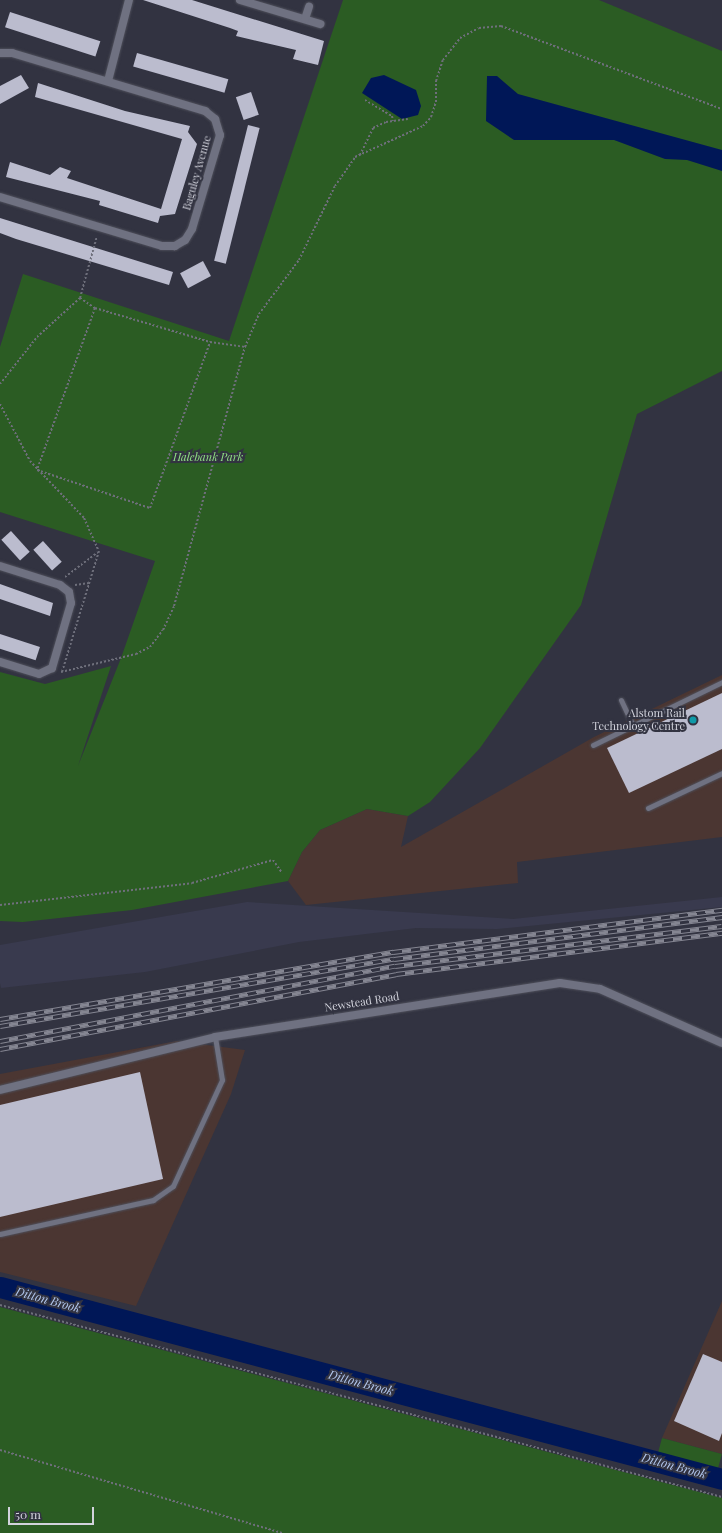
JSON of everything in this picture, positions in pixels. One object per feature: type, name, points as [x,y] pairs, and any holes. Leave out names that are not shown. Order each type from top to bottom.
[{"type":"street","points":[[108,81],[129,0]]},
{"type":"street","points":[[240,0],[320,24]]},
{"type":"street","points":[[305,20],[309,7]]},
{"type":"street","name":"Baguley Avenue","points":[[0,53],[12,52],[205,111],[215,119],[220,135],[192,229],[185,240],[175,246],[162,246],[0,197]]},
{"type":"street","points":[[0,566],[60,585],[69,592],[71,603],[52,668],[39,674],[0,662]]},
{"type":"street","name":"Newstead Road","points":[[0,1090],[215,1037],[560,983],[600,989],[722,1043]]},
{"type":"lane","points":[[593,745],[632,724],[722,682]]},
{"type":"lane","points":[[621,700],[632,724]]},
{"type":"lane","points":[[648,808],[722,773]]},
{"type":"lane","points":[[0,1234],[153,1200],[173,1186],[222,1080],[215,1037]]},
{"type":"path","points":[[360,155],[423,126],[436,102],[436,82],[444,60],[460,38],[491,26],[501,26],[722,109]]},
{"type":"path","points":[[365,100],[392,116],[393,120]]},
{"type":"path","points":[[52,668],[62,672],[136,654],[150,647],[163,630],[174,606],[245,347],[259,314],[299,260],[335,186],[360,155],[373,128],[393,120],[408,119]]},
{"type":"path","points":[[0,384],[37,337],[80,298],[100,227]]},
{"type":"path","points":[[80,298],[95,308],[210,342],[245,347]]},
{"type":"path","points":[[37,470],[95,308]]},
{"type":"path","points":[[37,470],[150,508],[210,342]]},
{"type":"path","points":[[0,404],[37,470],[84,518],[99,551],[62,672]]},
{"type":"path","points":[[60,585],[99,551]]},
{"type":"path","points":[[73,585],[89,583]]},
{"type":"path","points":[[0,905],[192,883],[273,860],[282,873]]},
{"type":"path","points":[[0,1305],[722,1497]]},
{"type":"path","points":[[0,1450],[282,1533]]},
{"type":"shaded area","points":[[384,75],[416,90],[421,106],[418,115],[402,119],[362,93],[371,78]]},
{"type":"shaded area","points":[[487,76],[497,76],[518,94],[722,150],[722,171],[687,160],[665,159],[614,140],[514,140],[486,121]]},
{"type":"shaded area","points":[[722,675],[722,837],[517,862],[518,883],[306,905],[288,881],[302,852],[320,830],[367,809],[408,816],[401,847],[594,737]]},
{"type":"shaded area","points":[[722,897],[722,907],[497,929],[416,928],[299,942],[145,972],[1,988],[0,983],[0,945],[247,902],[513,919]]},
{"type":"shaded area","points":[[177,1041],[245,1050],[231,1094],[136,1306],[0,1272],[0,1074]]},
{"type":"shaded area","points":[[722,1301],[722,1454],[662,1438]]},
{"type":"green space","name":"Halebank Park","points":[[343,0],[599,0],[722,51],[722,371],[637,414],[581,605],[480,748],[430,802],[408,816],[367,809],[320,830],[302,852],[288,881],[132,910],[23,922],[0,921],[0,672],[45,684],[111,666],[78,766],[121,658],[155,561],[0,512],[0,347],[23,274],[229,341]]},
{"type":"green space","points":[[0,1307],[722,1498],[722,1533],[0,1533]]},
{"type":"green space","points":[[662,1438],[722,1454],[717,1473],[657,1457]]},
{"type":"building","points":[[143,0],[192,0],[324,41],[318,65],[293,59],[296,50],[236,36],[238,31]]},
{"type":"building","points":[[10,12],[100,41],[95,57],[5,27]]},
{"type":"building","points":[[137,53],[228,79],[224,93],[133,66]]},
{"type":"building","points":[[21,75],[29,88],[0,104],[0,86]]},
{"type":"building","points":[[38,83],[125,111],[190,126],[188,132],[197,144],[175,214],[160,216],[158,223],[99,205],[100,201],[6,177],[10,162],[50,175],[60,167],[71,171],[67,178],[161,209],[182,139],[35,97]]},
{"type":"building","points":[[251,92],[259,115],[244,120],[236,97]]},
{"type":"building","points":[[248,125],[260,128],[226,264],[214,261]]},
{"type":"building","points":[[0,218],[173,272],[169,285],[0,233]]},
{"type":"building","points":[[203,261],[211,276],[188,288],[180,273]]},
{"type":"building","points":[[11,531],[30,552],[20,561],[1,540]]},
{"type":"building","points":[[43,541],[62,562],[52,571],[33,550]]},
{"type":"building","points":[[0,584],[53,603],[50,616],[0,599]]},
{"type":"building","points":[[0,634],[40,647],[36,660],[0,649]]},
{"type":"building","name":"Alstom Rail Technology Centre","points":[[722,693],[722,749],[629,793],[607,748]]},
{"type":"building","points":[[140,1072],[163,1179],[0,1217],[0,1105]]},
{"type":"building","points":[[703,1354],[722,1362],[722,1433],[719,1441],[674,1421]]},
{"type":"waterway","name":"Ditton Brook","points":[[0,1287],[722,1479]]},
{"type":"railway","points":[[0,1019],[393,952],[722,910]]},
{"type":"railway","points":[[0,1026],[394,959],[722,917]]},
{"type":"railway","points":[[0,1041],[395,966],[722,926]]},
{"type":"railway","points":[[0,1049],[396,974],[722,933]]},
{"type":"place","name":"Alstom Rail Technology Centre","points":[[693,720]]}]
